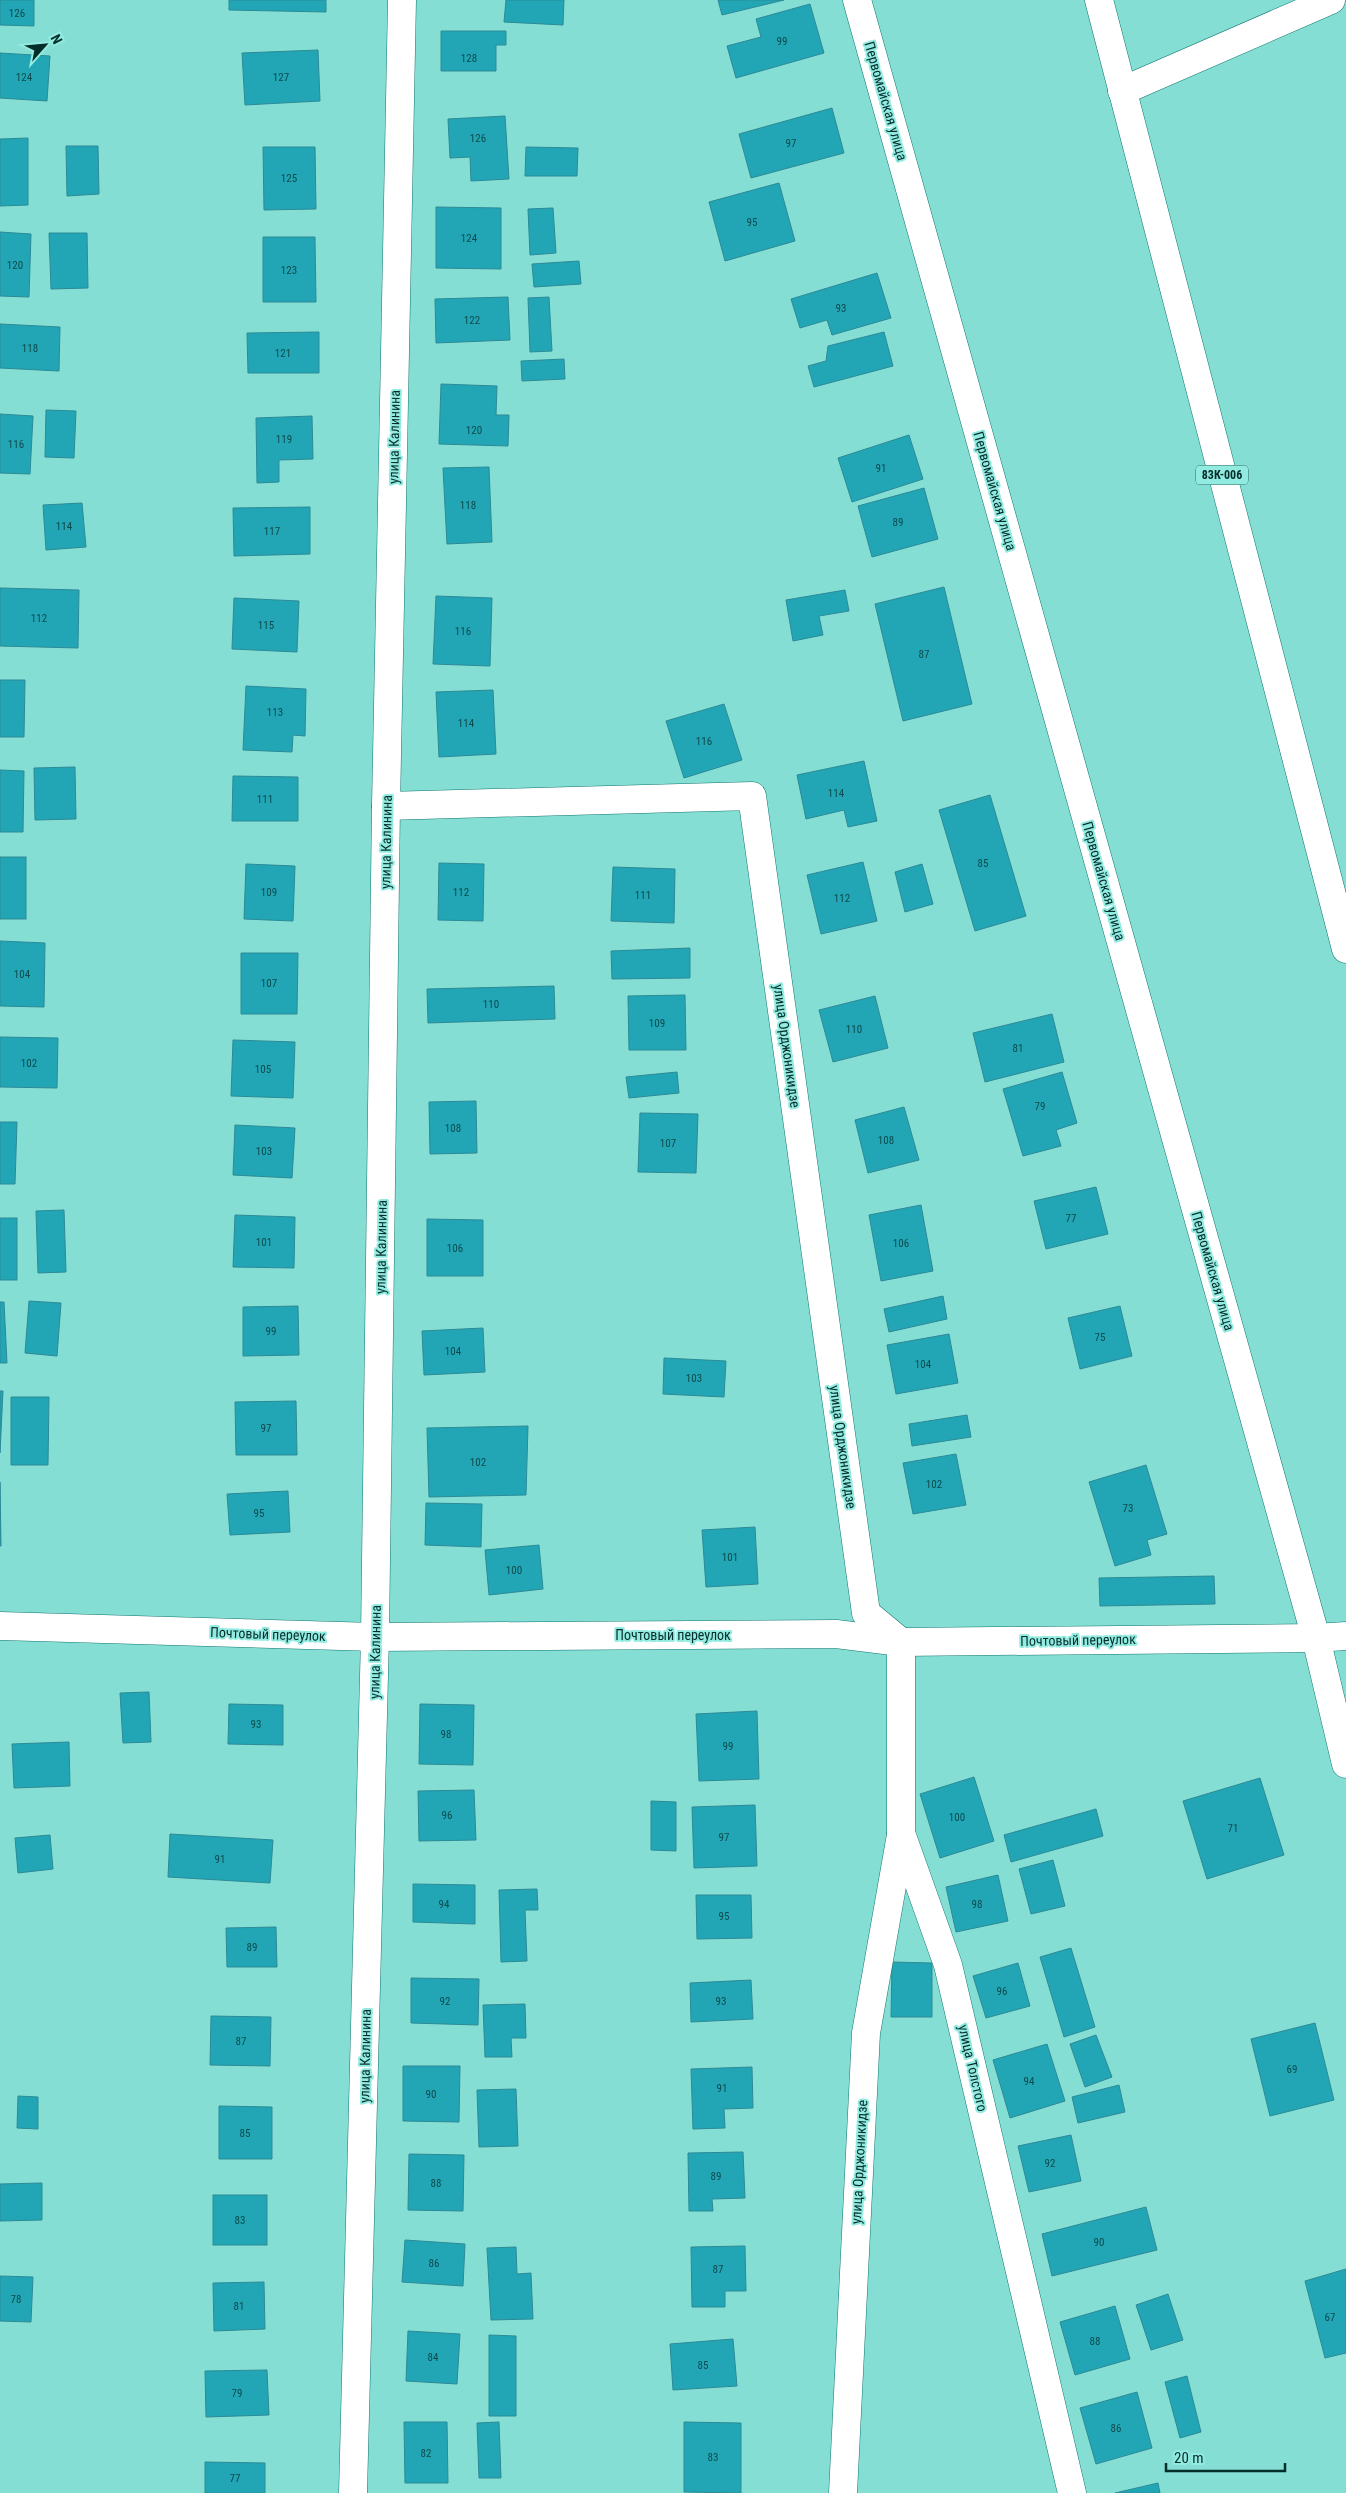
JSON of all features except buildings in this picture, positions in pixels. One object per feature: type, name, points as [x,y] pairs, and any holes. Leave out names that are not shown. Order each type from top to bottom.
[{"type":"street","name":"улица Калинина","points":[[353,2493],[376,1637],[386,806],[402,0]]},
{"type":"street","name":"Первомайская улица","points":[[857,0],[1316,1638],[1346,1764]]},
{"type":"street","name":"83К-006","points":[[1099,0],[1346,949]]},
{"type":"street","points":[[1122,91],[1332,0]]},
{"type":"street","name":"улица Орджоникидзе","points":[[386,806],[752,796],[866,1613],[901,1642]]},
{"type":"street","name":"Почтовый переулок","points":[[0,1626],[376,1637],[836,1634],[901,1642],[1316,1638],[1346,1636]]},
{"type":"street","name":"улица Толстого","points":[[901,1642],[901,1834],[948,1965],[1072,2493]]},
{"type":"street","name":"улица Орджоникидзе","points":[[843,2493],[866,2033],[901,1834]]}]
